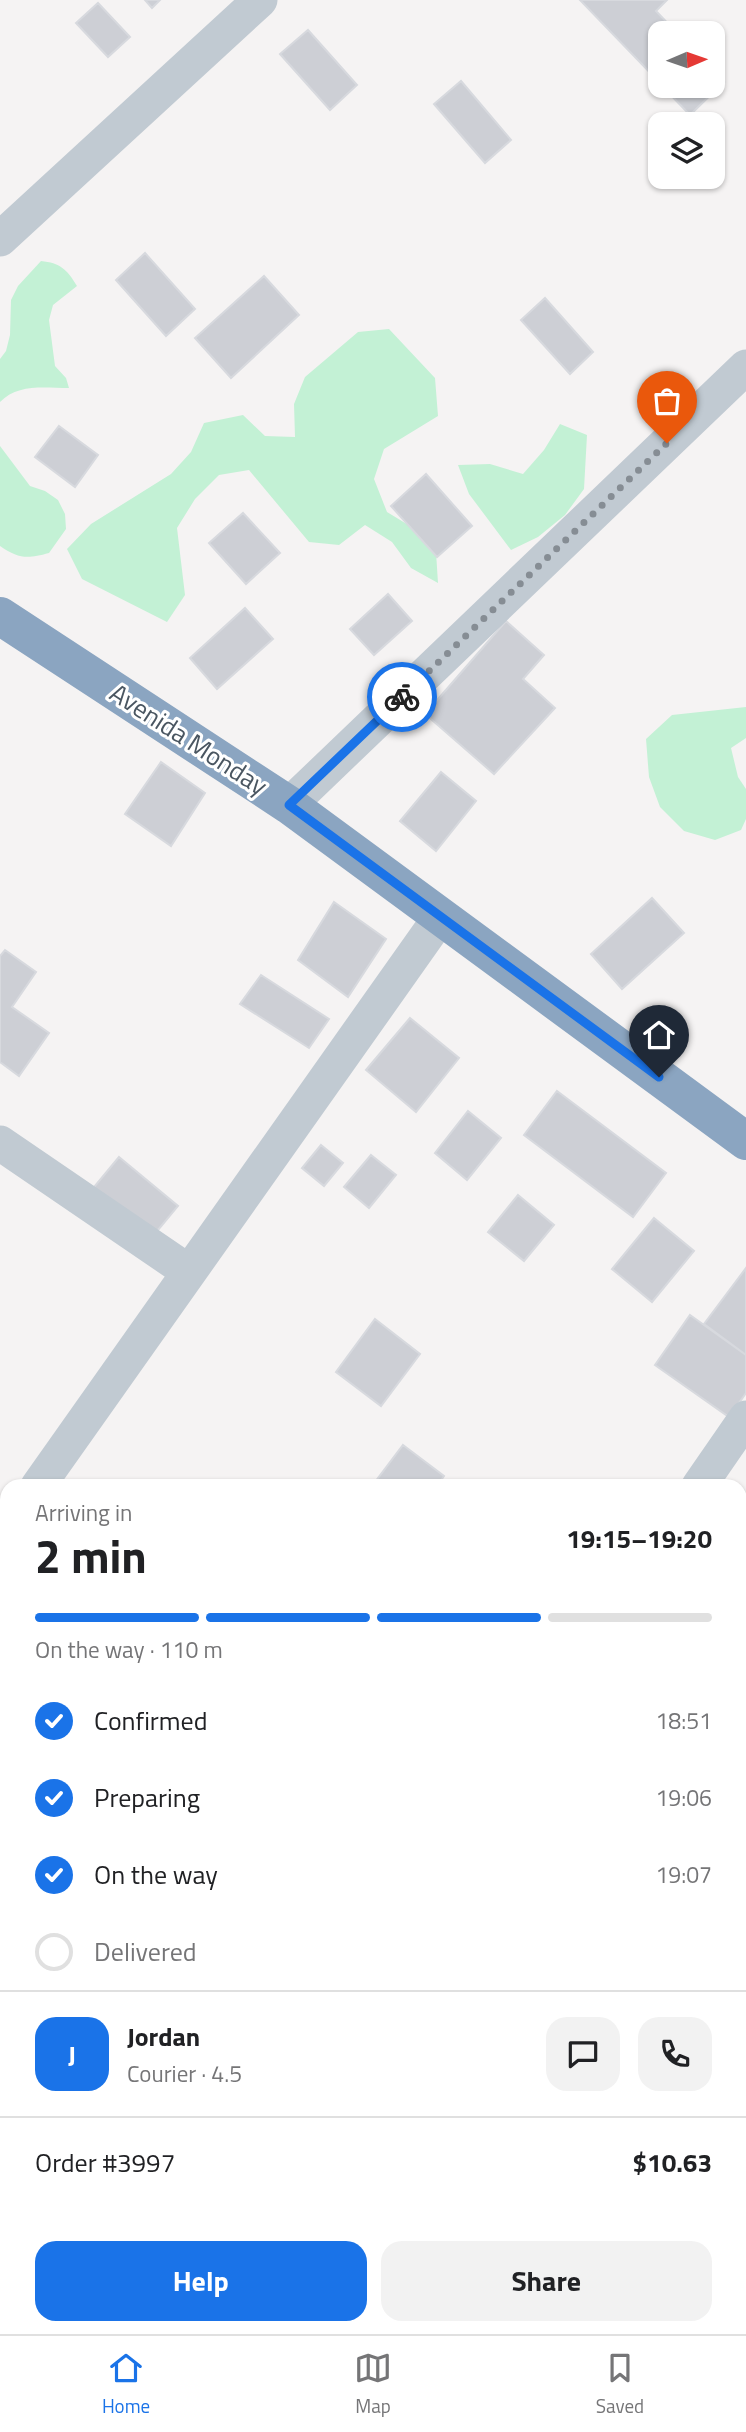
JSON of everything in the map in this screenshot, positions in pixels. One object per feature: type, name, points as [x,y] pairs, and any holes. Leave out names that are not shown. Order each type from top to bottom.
[{"type":"highway","name":"Avenida Monday","points":[[2,621],[289,805],[746,1142]]},
{"type":"street","points":[[6,222],[260,0]]},
{"type":"street","points":[[289,805],[746,367]]},
{"type":"street","points":[[43,1479],[441,916]]},
{"type":"street","points":[[0,1143],[189,1272]]},
{"type":"street","points":[[704,1479],[746,1418]]},
{"type":"green space","points":[[41,261],[62,268],[77,286],[53,305],[49,320],[55,366],[66,378],[69,388],[23,389],[0,402],[0,359],[6,351],[10,335],[11,300],[18,286]]},
{"type":"green space","points":[[389,329],[435,378],[438,416],[384,449],[374,479],[387,512],[415,529],[436,552],[438,583],[411,568],[392,542],[365,525],[339,545],[309,542],[249,470],[219,475],[195,499],[177,528],[185,595],[167,622],[82,579],[67,549],[91,524],[171,474],[191,452],[204,423],[243,415],[265,436],[295,437],[294,404],[305,377],[358,332]]},
{"type":"green space","points":[[560,424],[587,435],[584,489],[565,515],[538,537],[511,550],[469,494],[458,465],[490,464],[523,474],[544,450]]},
{"type":"green space","points":[[0,446],[30,486],[45,491],[58,500],[65,514],[66,529],[49,553],[23,557],[0,546]]},
{"type":"green space","points":[[746,707],[746,738],[731,748],[738,777],[746,789],[746,819],[741,830],[715,840],[684,831],[660,807],[649,777],[646,739],[672,715]]},
{"type":"building","points":[[145,0],[160,0],[152,8]]},
{"type":"building","points":[[580,0],[667,0],[656,11],[666,21],[648,21],[648,71]]},
{"type":"building","points":[[98,3],[130,37],[108,57],[76,23]]},
{"type":"building","points":[[308,30],[357,85],[330,110],[280,54]]},
{"type":"building","points":[[461,81],[511,140],[485,163],[434,104]]},
{"type":"building","points":[[674,98],[708,98],[693,112],[687,112]]},
{"type":"building","points":[[145,253],[195,309],[166,336],[116,280]]},
{"type":"building","points":[[264,276],[299,315],[231,378],[195,338]]},
{"type":"building","points":[[545,298],[593,352],[570,374],[521,320]]},
{"type":"building","points":[[59,426],[98,455],[75,487],[35,457]]},
{"type":"building","points":[[426,474],[472,526],[437,557],[391,506]]},
{"type":"building","points":[[243,513],[280,553],[246,584],[209,543]]},
{"type":"building","points":[[388,594],[412,621],[374,655],[350,629]]},
{"type":"building","points":[[245,608],[273,639],[217,689],[190,658]]},
{"type":"building","points":[[506,621],[544,655],[523,679],[555,708],[494,774],[425,714]]},
{"type":"building","points":[[161,762],[205,793],[171,846],[125,814]]},
{"type":"building","points":[[441,772],[476,801],[436,851],[400,821]]},
{"type":"building","points":[[652,898],[684,933],[622,989],[591,954]]},
{"type":"building","points":[[334,902],[386,939],[348,997],[298,960]]},
{"type":"building","points":[[5,950],[36,972],[12,1007],[49,1033],[19,1076],[0,1062],[0,956]]},
{"type":"building","points":[[261,975],[329,1019],[309,1048],[240,1004]]},
{"type":"building","points":[[410,1018],[459,1058],[416,1112],[366,1070]]},
{"type":"building","points":[[557,1091],[666,1173],[633,1217],[524,1135]]},
{"type":"building","points":[[468,1111],[501,1138],[467,1180],[435,1153]]},
{"type":"building","points":[[321,1145],[343,1163],[324,1186],[302,1168]]},
{"type":"building","points":[[371,1155],[396,1175],[369,1208],[344,1187]]},
{"type":"building","points":[[119,1157],[178,1206],[148,1242],[89,1193]]},
{"type":"building","points":[[518,1195],[554,1225],[524,1261],[488,1232]]},
{"type":"building","points":[[654,1218],[694,1251],[652,1302],[612,1269]]},
{"type":"building","points":[[746,1268],[746,1355],[704,1324]]},
{"type":"building","points":[[690,1315],[746,1355],[746,1393],[729,1417],[655,1365]]},
{"type":"building","points":[[375,1319],[420,1354],[381,1406],[336,1372]]},
{"type":"building","points":[[403,1445],[444,1476],[442,1479],[377,1479]]},
{"type":"way so far","points":[[402,697],[667,443]]},
{"type":"route","points":[[402,697],[289,805],[659,1077]]}]
